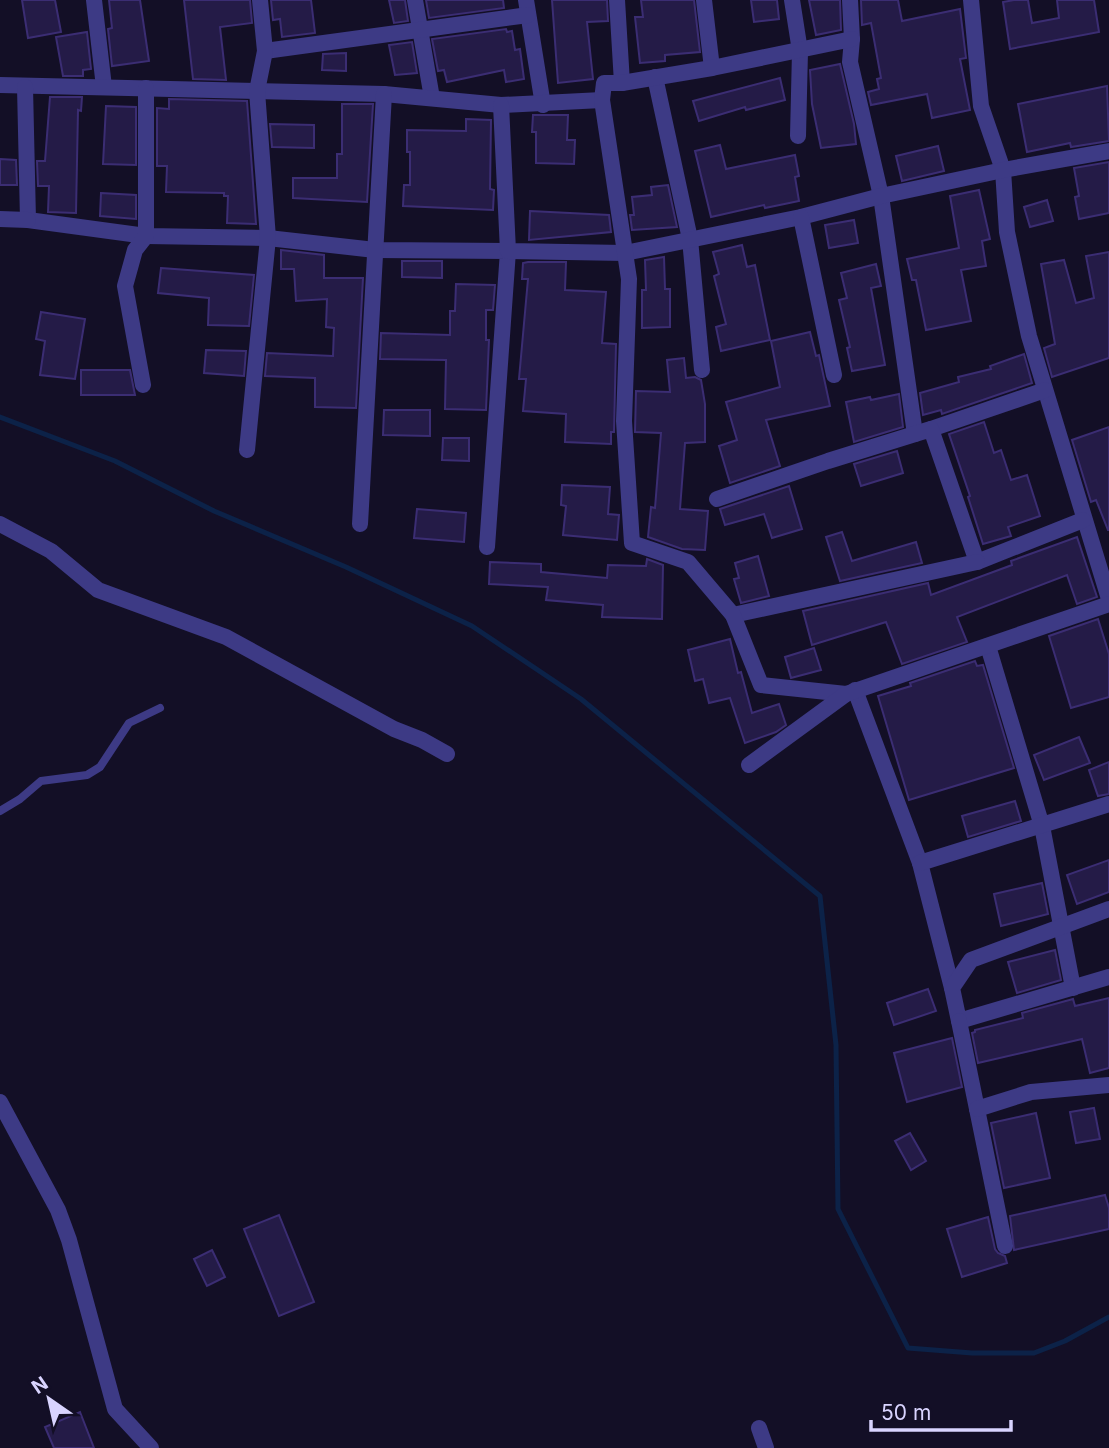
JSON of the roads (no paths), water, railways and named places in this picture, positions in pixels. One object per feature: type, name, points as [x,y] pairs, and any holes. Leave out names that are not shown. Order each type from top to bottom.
[{"type":"street","points":[[94,0],[104,87]]},
{"type":"street","points":[[247,450],[268,238],[257,91],[265,51],[260,0]]},
{"type":"street","points":[[415,0],[432,98]]},
{"type":"street","points":[[617,0],[622,83]]},
{"type":"street","points":[[704,0],[712,68]]},
{"type":"street","points":[[792,0],[800,51],[798,136]]},
{"type":"street","points":[[850,0],[850,62],[881,196],[923,432],[976,562]]},
{"type":"street","points":[[971,0],[981,106],[1003,170],[1007,232],[1029,336],[1109,599]]},
{"type":"street","points":[[265,51],[421,30],[527,8],[542,105]]},
{"type":"street","points":[[851,692],[761,685],[733,615],[688,562],[632,543],[624,421],[629,279],[602,100],[604,83],[622,83],[712,68],[852,39]]},
{"type":"street","points":[[655,78],[690,239],[702,370]]},
{"type":"street","points":[[0,85],[384,94],[501,106],[602,100]]},
{"type":"street","points":[[25,87],[28,220]]},
{"type":"street","points":[[143,385],[125,286],[135,250],[146,236],[146,88]]},
{"type":"street","points":[[360,524],[384,94]]},
{"type":"street","points":[[486,547],[508,251],[501,106]]},
{"type":"street","points":[[0,219],[28,220],[146,236],[268,238],[376,250],[625,253],[801,217],[881,196],[1003,170],[1109,151]]},
{"type":"street","points":[[801,217],[834,375]]},
{"type":"street","points":[[717,499],[1045,390]]},
{"type":"street","points":[[733,615],[976,562],[1083,520]]},
{"type":"street","points":[[0,524],[51,551],[98,590],[226,637],[394,729],[447,754]]},
{"type":"street","points":[[750,765],[851,692],[1109,604]]},
{"type":"street","points":[[988,646],[1042,826],[1073,988]]},
{"type":"street","points":[[851,692],[920,863],[952,988],[1005,1246]]},
{"type":"street","points":[[920,863],[1109,804]]},
{"type":"street","points":[[952,988],[971,960],[1109,909]]},
{"type":"street","points":[[959,1021],[1109,977]]},
{"type":"street","points":[[977,1109],[1031,1092],[1109,1085]]},
{"type":"street","points":[[0,1101],[58,1210],[69,1240],[115,1409],[151,1448]]},
{"type":"street","points":[[759,1428],[766,1448]]},
{"type":"lane","points":[[0,811],[20,799],[41,781],[93,773],[100,767],[129,723],[160,708]]},
{"type":"waterway","points":[[0,417],[115,461],[214,511],[346,567],[472,626],[581,699],[820,896],[836,1045],[838,1209],[908,1348],[972,1353],[1034,1353],[1065,1341],[1109,1317]]}]
